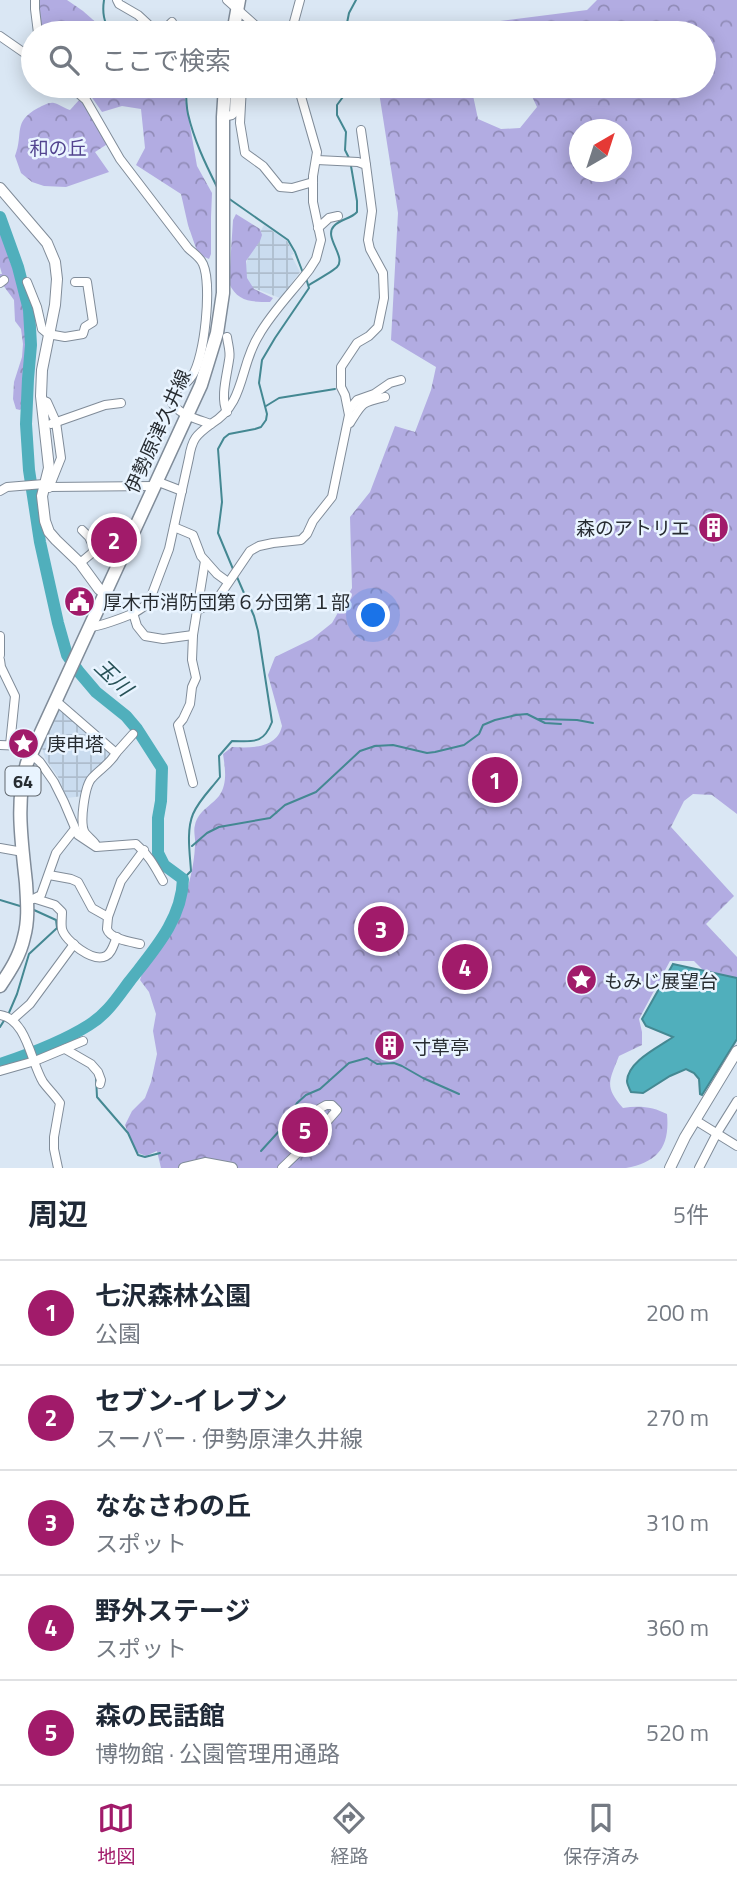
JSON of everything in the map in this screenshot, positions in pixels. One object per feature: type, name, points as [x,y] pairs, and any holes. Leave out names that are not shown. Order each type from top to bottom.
[{"type":"main road","name":"64","points":[[223,117],[224,98]]},
{"type":"main road","name":"伊勢原津久井線","points":[[55,701],[211,358],[224,284],[223,117]]},
{"type":"main road","name":"64","points":[[0,986],[18,957],[32,899],[23,852],[21,793],[25,770],[55,701]]},
{"type":"street","points":[[117,0],[144,21]]},
{"type":"street","points":[[227,0],[238,5],[253,21]]},
{"type":"street","points":[[294,21],[299,0]]},
{"type":"street","points":[[37,3],[38,21]]},
{"type":"street","points":[[0,36],[21,51]]},
{"type":"street","points":[[83,98],[120,159],[204,265],[206,308],[198,365],[189,381],[175,391],[171,398],[174,408],[211,425]]},
{"type":"street","points":[[223,117],[234,113],[235,98]]},
{"type":"street","points":[[241,98],[240,123],[245,153],[264,166],[280,187],[292,188],[313,182]]},
{"type":"street","points":[[89,627],[95,628],[113,619],[133,614],[149,602],[167,556],[192,442],[221,419],[233,404],[248,357],[260,332],[316,259],[320,248],[313,202],[316,147],[302,98]]},
{"type":"street","points":[[196,611],[216,601],[254,548],[301,540],[332,497],[348,425],[349,410],[341,387],[341,367],[357,343],[378,327],[384,298],[383,274],[370,249],[372,211],[361,130]]},
{"type":"street","points":[[317,160],[366,165]]},
{"type":"street","points":[[0,188],[47,243],[55,262],[56,293],[48,334],[41,400],[49,468],[42,496],[45,521],[49,532],[80,563],[104,593]]},
{"type":"street","points":[[318,228],[329,218],[338,216]]},
{"type":"street","points":[[27,282],[42,329],[48,334],[65,337],[83,334],[85,327],[93,322],[87,282],[75,282]]},
{"type":"street","points":[[227,337],[230,358],[225,406],[227,412]]},
{"type":"street","points":[[349,410],[357,400],[401,380]]},
{"type":"street","points":[[348,425],[360,405],[385,397]]},
{"type":"street","points":[[41,400],[47,402],[56,422],[61,458],[45,486]]},
{"type":"street","points":[[45,426],[121,402]]},
{"type":"street","points":[[0,491],[7,487],[24,485],[155,483],[182,491]]},
{"type":"street","points":[[174,527],[193,535],[205,561],[230,580]]},
{"type":"street","points":[[80,563],[94,548],[82,530]]},
{"type":"street","points":[[195,779],[187,745],[178,725],[190,704],[196,678],[192,660],[193,635],[205,561]]},
{"type":"street","points":[[133,614],[137,626],[145,636],[163,639],[193,635]]},
{"type":"street","points":[[0,636],[0,655]]},
{"type":"street","points":[[0,660],[15,696],[10,745]]},
{"type":"street","points":[[55,701],[116,753]]},
{"type":"street","points":[[96,847],[96,843],[85,833],[82,826],[86,788],[91,778],[110,763],[133,734]]},
{"type":"street","points":[[0,745],[24,747],[40,762],[54,782],[74,830],[83,839],[96,847],[134,843],[150,856],[163,881]]},
{"type":"street","points":[[32,899],[41,895],[56,853],[74,830]]},
{"type":"street","points":[[0,848],[23,852]]},
{"type":"street","points":[[140,944],[109,933],[108,916],[121,881],[150,856]]},
{"type":"street","points":[[49,875],[78,882],[92,908],[108,916]]},
{"type":"street","points":[[32,899],[55,905],[62,912],[62,929],[74,944],[95,958],[105,957],[111,952],[117,937]]},
{"type":"street","points":[[58,1168],[54,1137],[60,1103],[43,1082],[29,1047],[6,1017],[30,1004],[74,944]]},
{"type":"street","points":[[0,1071],[83,1041]]},
{"type":"street","points":[[65,1049],[95,1068],[101,1080],[100,1084]]},
{"type":"street","points":[[670,1168],[695,1120],[737,1051]]},
{"type":"street","points":[[699,1168],[737,1101]]},
{"type":"street","points":[[282,1168],[337,1110],[332,1105],[319,1109]]},
{"type":"street","points":[[695,1120],[737,1146]]},
{"type":"street","points":[[184,1168],[205,1163],[232,1168]]},
{"type":"shaded area","points":[[264,225],[287,241],[300,272],[280,298],[253,288],[245,277],[249,253]]},
{"type":"shaded area","points":[[59,707],[112,752],[83,796],[67,798],[42,748]]},
{"type":"green space","points":[[33,0],[67,0],[94,21],[35,21],[31,17]]},
{"type":"green space","points":[[597,0],[737,0],[737,814],[712,795],[693,794],[684,801],[671,827],[734,896],[706,924],[737,957],[737,1023],[681,1035],[708,975],[694,961],[670,961],[639,1019],[642,1045],[619,1056],[611,1078],[613,1095],[623,1108],[646,1107],[667,1114],[666,1136],[660,1151],[646,1162],[626,1168],[161,1168],[157,1151],[146,1156],[136,1152],[125,1125],[132,1111],[145,1098],[157,1054],[153,1031],[156,1014],[149,992],[140,980],[149,960],[173,924],[185,897],[194,861],[194,827],[202,812],[219,796],[224,786],[223,754],[232,747],[254,747],[269,743],[279,734],[282,726],[268,675],[275,657],[312,639],[332,623],[352,588],[350,517],[370,492],[395,426],[415,432],[431,390],[436,367],[391,340],[398,213],[380,98],[474,98],[478,119],[501,129],[520,128],[537,107],[533,98],[716,98],[716,21],[500,21],[587,10]]},
{"type":"green space","points":[[92,98],[185,98],[197,166],[212,193],[209,259],[198,254],[181,194],[136,165],[145,148],[141,109],[122,106],[102,112]]},
{"type":"green space","name":"和の丘","points":[[80,99],[109,143],[95,152],[109,172],[66,187],[44,186],[32,182],[21,173],[15,156],[22,123],[30,113],[46,104],[54,103],[70,110]]},
{"type":"green space","points":[[236,214],[260,229],[260,241],[246,261],[247,278],[254,289],[273,298],[270,302],[251,301],[241,297],[229,283],[233,220]]},
{"type":"green space","points":[[0,223],[10,253],[10,262],[16,275],[23,278],[30,306],[25,316],[29,350],[24,406],[20,410],[16,409],[13,399],[23,344],[21,329],[15,321],[14,300],[0,281]]},
{"type":"water","points":[[673,964],[737,978],[737,1039],[702,1095],[699,1079],[686,1069],[643,1093],[631,1092],[627,1081],[633,1067],[645,1055],[673,1037],[646,1026],[642,1019]]},
{"type":"waterway","points":[[104,0],[105,21]]},
{"type":"waterway","points":[[347,21],[356,0]]},
{"type":"waterway","points":[[187,98],[190,124],[217,187]]},
{"type":"waterway","points":[[342,98],[337,105],[337,115],[346,132],[345,150],[349,158]]},
{"type":"waterway","points":[[309,285],[336,268],[339,263],[331,231],[336,224],[357,212],[351,166]]},
{"type":"waterway","points":[[228,198],[288,240],[303,273]]},
{"type":"waterway","name":"玉川","points":[[0,217],[18,267],[29,310],[31,345],[26,424],[29,470],[40,542],[58,623],[67,655],[79,672],[96,692],[126,716],[162,768],[158,853],[164,865],[183,879],[178,908],[165,934],[106,1011],[68,1037],[0,1064]]},
{"type":"waterway","points":[[233,569],[218,533],[222,502],[218,449],[229,434],[261,427],[266,420],[259,383],[262,360],[309,288],[306,278]]},
{"type":"waterway","points":[[266,406],[279,398],[335,389]]},
{"type":"waterway","points":[[183,879],[191,871],[189,842],[193,814],[220,777],[219,756],[232,741],[261,738],[272,722],[258,631],[237,577]]},
{"type":"waterway","points":[[192,846],[219,827],[270,818],[285,805],[316,792],[360,751],[375,746],[393,745],[427,753],[435,752],[464,745],[479,734],[483,725],[516,715],[527,714],[545,723],[561,724]]},
{"type":"waterway","points":[[539,719],[593,723]]},
{"type":"waterway","points":[[0,900],[20,906]]},
{"type":"waterway","points":[[8,1015],[29,954],[57,928],[56,920],[34,910]]},
{"type":"waterway","points":[[0,1027],[5,1019]]},
{"type":"waterway","name":"玉川","points":[[55,1043],[58,1047]]},
{"type":"waterway","points":[[261,1151],[281,1129],[297,1103],[306,1095],[320,1089],[349,1063],[367,1058],[377,1064],[394,1063],[459,1094]]},
{"type":"waterway","points":[[96,1077],[97,1097],[128,1133],[138,1155],[145,1157],[160,1153]]},
{"type":"place","name":"森のアトリエ","points":[[713,527]]},
{"type":"place","name":"セブン-イレブン","points":[[114,540]]},
{"type":"place","name":"厚木市消防団第６分団第１部","points":[[80,601]]},
{"type":"place","name":"庚申塔","points":[[24,743]]},
{"type":"place","name":"七沢森林公園","points":[[495,780]]},
{"type":"place","name":"ななさわの丘","points":[[381,929]]},
{"type":"place","name":"野外ステージ","points":[[465,967]]},
{"type":"place","name":"もみじ展望台","points":[[581,980]]},
{"type":"place","name":"寸草亭","points":[[389,1046]]},
{"type":"place","name":"森の民話館","points":[[305,1130]]}]
